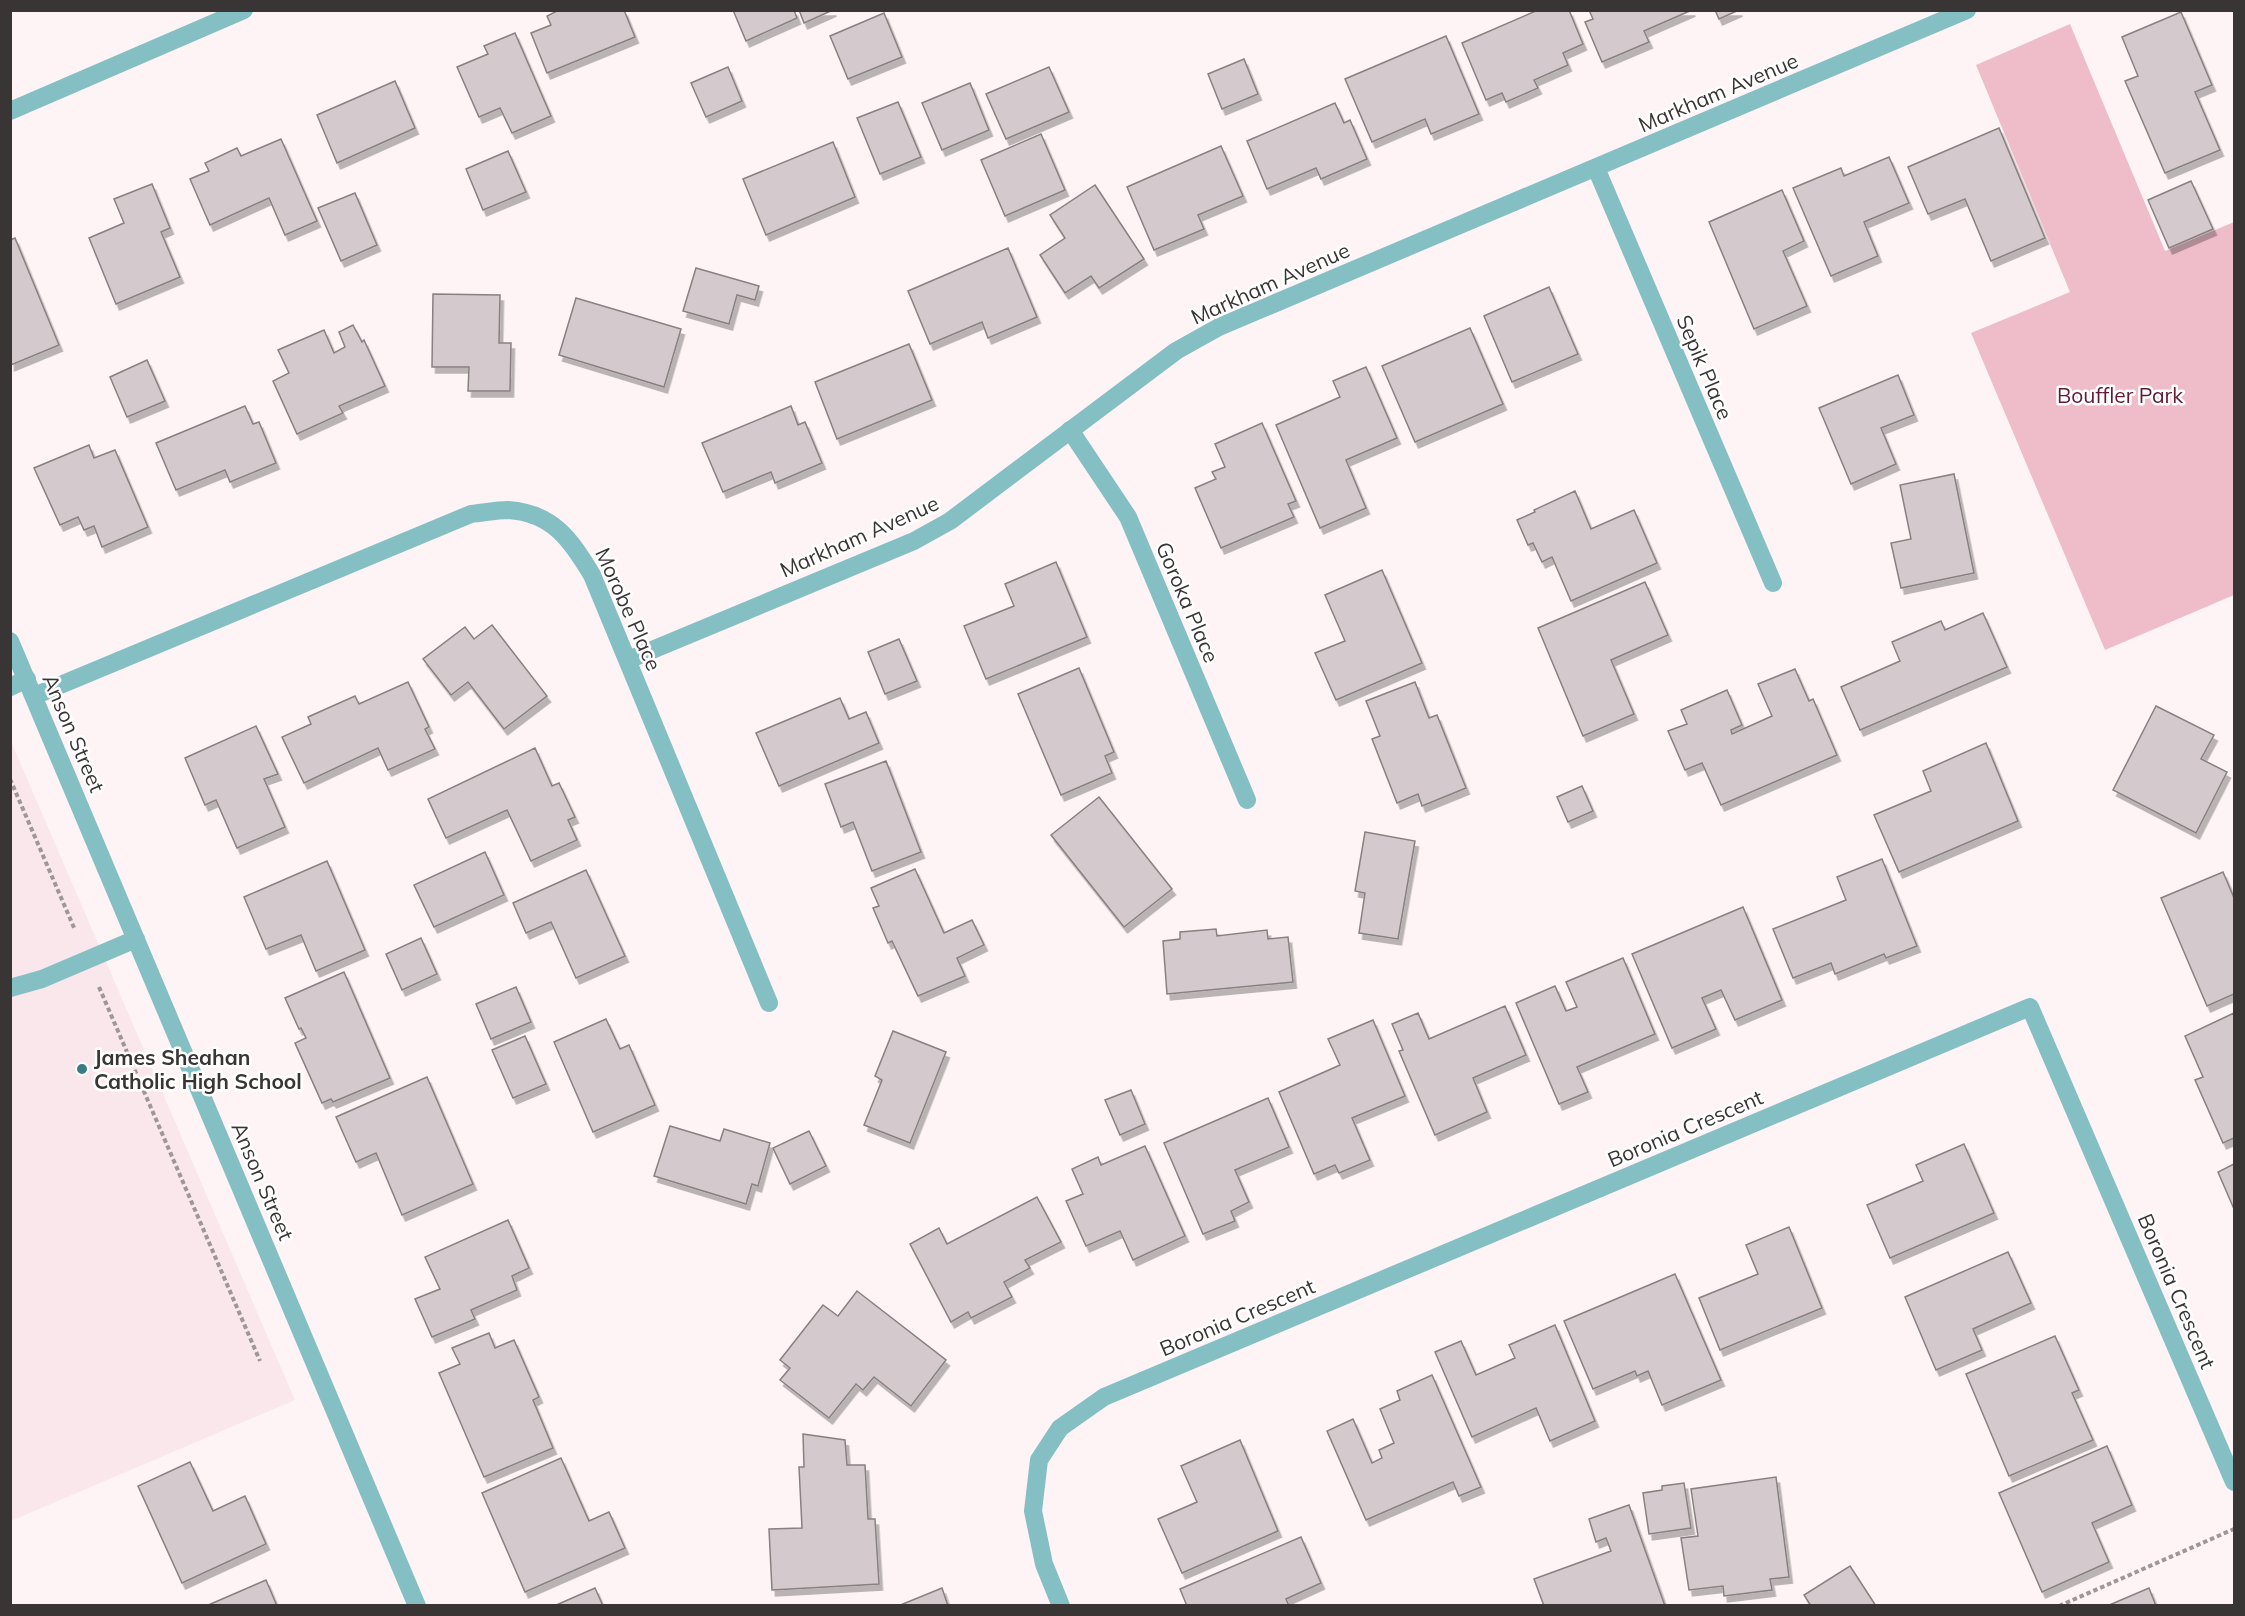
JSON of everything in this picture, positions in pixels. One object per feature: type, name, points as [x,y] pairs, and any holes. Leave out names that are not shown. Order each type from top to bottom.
[{"type":"street","points":[[10,111],[244,10]]},
{"type":"street","name":"Markham Avenue","points":[[628,660],[914,541],[950,521],[1176,351],[1219,327],[1967,10]]},
{"type":"street","name":"Sepik Place","points":[[1596,168],[1773,583]]},
{"type":"street","name":"Goroka Place","points":[[1070,430],[1128,517],[1247,800]]},
{"type":"street","name":"Morobe Place","points":[[24,687],[471,514],[508,510],[544,519],[573,543],[592,575],[769,1003]]},
{"type":"street","name":"Anson Street","points":[[10,641],[24,687],[136,939],[417,1605]]},
{"type":"street","points":[[10,988],[42,979],[136,939]]},
{"type":"street","name":"Boronia Crescent","points":[[1061,1605],[1044,1564],[1033,1511],[1039,1460],[1060,1428],[1104,1397],[2030,1007],[2235,1482]]},
{"type":"path","points":[[10,779],[260,1361]]},
{"type":"path","points":[[2059,1605],[2235,1530]]},
{"type":"shaded area","name":"James Sheahan Catholic High School","points":[[10,739],[295,1400],[11,1521],[10,1521]]},
{"type":"green space","name":"Bouffler Park","points":[[2070,24],[2165,251],[2234,222],[2234,595],[2105,650],[1971,333],[2070,292],[1976,65]]},
{"type":"building","points":[[559,10],[624,10],[635,37],[547,73],[531,33],[551,25],[547,16]]},
{"type":"building","points":[[733,10],[794,10],[797,18],[746,41]]},
{"type":"building","points":[[799,10],[833,10],[804,23]]},
{"type":"building","points":[[1538,10],[1569,10],[1583,44],[1563,53],[1568,65],[1534,80],[1538,88],[1506,102],[1502,93],[1486,100],[1462,43]]},
{"type":"building","points":[[1589,10],[1692,10],[1644,31],[1649,42],[1602,62],[1585,22],[1593,19]]},
{"type":"building","points":[[1715,10],[1739,10],[1719,19]]},
{"type":"building","points":[[2181,12],[2212,85],[2195,92],[2220,150],[2165,173],[2125,81],[2138,76],[2122,37]]},
{"type":"building","points":[[884,13],[902,57],[848,79],[830,36]]},
{"type":"building","points":[[515,33],[551,116],[512,133],[500,108],[479,117],[457,67],[488,54],[484,46]]},
{"type":"building","points":[[1446,36],[1479,114],[1431,134],[1425,119],[1372,142],[1345,79]]},
{"type":"building","points":[[1244,59],[1258,94],[1222,109],[1208,74]]},
{"type":"building","points":[[728,67],[742,101],[706,117],[691,83]]},
{"type":"building","points":[[1049,67],[1069,112],[1006,139],[986,94]]},
{"type":"building","points":[[395,81],[415,128],[337,163],[317,115]]},
{"type":"building","points":[[970,83],[989,130],[942,150],[922,103]]},
{"type":"building","points":[[898,102],[921,157],[880,174],[857,118]]},
{"type":"building","points":[[1335,103],[1344,123],[1350,120],[1367,159],[1321,179],[1316,168],[1267,189],[1247,141]]},
{"type":"building","points":[[1999,128],[2045,238],[1991,261],[1965,199],[1928,214],[1908,167]]},
{"type":"building","points":[[1041,134],[1065,190],[1005,216],[981,160]]},
{"type":"building","points":[[281,139],[317,221],[285,235],[269,198],[210,225],[190,179],[209,171],[205,163],[237,148],[241,156]]},
{"type":"building","points":[[833,142],[855,197],[766,235],[743,179]]},
{"type":"building","points":[[1221,146],[1243,196],[1198,215],[1204,229],[1154,250],[1127,187]]},
{"type":"building","points":[[508,151],[526,192],[483,210],[466,169]]},
{"type":"building","points":[[1889,157],[1909,203],[1864,222],[1878,256],[1831,276],[1793,188],[1841,168],[1844,176]]},
{"type":"building","points":[[2191,181],[2213,229],[2169,248],[2148,200]]},
{"type":"building","points":[[152,184],[170,228],[161,232],[180,277],[116,304],[89,238],[124,223],[114,199]]},
{"type":"building","points":[[1095,185],[1144,259],[1099,288],[1091,276],[1065,293],[1040,255],[1065,238],[1050,215]]},
{"type":"building","points":[[1782,190],[1804,241],[1783,251],[1807,306],[1754,329],[1709,222]]},
{"type":"building","points":[[355,193],[377,245],[341,261],[318,208]]},
{"type":"building","points":[[15,238],[59,345],[11,365],[10,240]]},
{"type":"building","points":[[1008,248],[1037,317],[988,338],[982,322],[930,344],[908,291]]},
{"type":"building","points":[[696,268],[759,286],[755,300],[737,295],[729,324],[683,311]]},
{"type":"building","points":[[1549,287],[1578,354],[1512,382],[1484,316]]},
{"type":"building","points":[[433,294],[500,295],[499,343],[511,343],[510,391],[468,391],[469,367],[432,367]]},
{"type":"building","points":[[576,298],[681,329],[664,387],[559,355]]},
{"type":"building","points":[[353,325],[362,342],[364,340],[385,386],[339,406],[343,413],[297,434],[273,381],[289,373],[278,350],[324,330],[334,353],[345,347],[339,332]]},
{"type":"building","points":[[1470,328],[1503,404],[1415,442],[1382,366]]},
{"type":"building","points":[[909,344],[932,400],[837,439],[815,382]]},
{"type":"building","points":[[147,360],[165,401],[127,417],[110,377]]},
{"type":"building","points":[[1366,367],[1397,438],[1346,460],[1366,508],[1320,528],[1276,425],[1340,397],[1333,381]]},
{"type":"building","points":[[1898,375],[1914,415],[1881,428],[1896,464],[1851,484],[1819,408]]},
{"type":"building","points":[[245,406],[253,424],[259,422],[276,463],[230,482],[225,470],[176,490],[156,443]]},
{"type":"building","points":[[791,406],[798,425],[805,422],[822,463],[775,483],[771,472],[723,492],[702,443]]},
{"type":"building","points":[[1262,423],[1296,501],[1288,504],[1294,517],[1221,548],[1195,488],[1216,479],[1212,472],[1225,467],[1215,444]]},
{"type":"building","points":[[89,445],[94,458],[115,450],[148,527],[102,547],[94,526],[84,530],[78,517],[60,525],[34,468]]},
{"type":"building","points":[[1954,474],[1974,573],[1901,588],[1891,543],[1911,539],[1900,485]]},
{"type":"building","points":[[1575,491],[1591,529],[1634,510],[1657,563],[1571,601],[1552,557],[1542,562],[1533,543],[1528,545],[1517,520]]},
{"type":"building","points":[[1056,562],[1087,637],[986,679],[964,626],[1014,606],[1005,584]]},
{"type":"building","points":[[1382,570],[1422,663],[1336,700],[1315,653],[1345,641],[1325,595]]},
{"type":"building","points":[[1645,582],[1668,635],[1611,660],[1634,714],[1583,736],[1538,628]]},
{"type":"building","points":[[1983,613],[2007,667],[1860,730],[1841,687],[1900,661],[1892,642],[1941,621],[1945,630]]},
{"type":"building","points":[[492,625],[547,696],[504,729],[468,682],[451,695],[423,659],[465,627],[474,639]]},
{"type":"building","points":[[899,639],[917,681],[885,694],[868,652]]},
{"type":"building","points":[[1079,668],[1114,752],[1105,756],[1112,773],[1061,795],[1018,694]]},
{"type":"building","points":[[1795,669],[1809,701],[1813,699],[1837,755],[1721,805],[1702,763],[1685,770],[1668,731],[1687,724],[1681,710],[1727,690],[1742,725],[1731,730],[1732,734],[1772,716],[1758,684]]},
{"type":"building","points":[[408,682],[429,727],[425,729],[435,749],[388,770],[378,748],[304,783],[282,737],[311,724],[308,717],[355,696],[359,704]]},
{"type":"building","points":[[1415,682],[1429,718],[1437,715],[1466,788],[1422,806],[1418,794],[1397,803],[1372,739],[1380,736],[1366,701]]},
{"type":"building","points":[[840,698],[849,719],[866,712],[879,743],[779,786],[756,733]]},
{"type":"building","points":[[2156,706],[2214,735],[2201,759],[2227,772],[2196,833],[2113,790]]},
{"type":"building","points":[[256,726],[278,774],[264,779],[285,827],[237,848],[216,800],[205,805],[185,758]]},
{"type":"building","points":[[1986,743],[2018,821],[1899,872],[1874,815],[1931,791],[1923,771]]},
{"type":"building","points":[[535,748],[552,786],[559,783],[575,817],[568,820],[577,840],[531,861],[507,810],[446,838],[428,799]]},
{"type":"building","points":[[886,761],[921,852],[872,871],[853,822],[841,827],[825,784]]},
{"type":"building","points":[[1582,786],[1593,811],[1568,822],[1557,797]]},
{"type":"building","points":[[1099,797],[1172,889],[1124,927],[1051,835]]},
{"type":"building","points":[[1365,832],[1415,841],[1398,939],[1359,933],[1365,893],[1355,891]]},
{"type":"building","points":[[485,852],[504,895],[434,927],[414,885]]},
{"type":"building","points":[[1882,859],[1917,946],[1886,958],[1884,954],[1835,974],[1831,963],[1793,978],[1773,929],[1846,900],[1837,877]]},
{"type":"building","points":[[327,861],[365,950],[316,971],[301,935],[266,949],[244,897]]},
{"type":"building","points":[[915,869],[944,933],[972,920],[984,945],[957,958],[965,976],[918,996],[892,941],[888,943],[873,908],[879,906],[871,888]]},
{"type":"building","points":[[586,870],[625,956],[576,978],[551,922],[526,933],[513,903]]},
{"type":"building","points":[[2223,872],[2234,898],[2234,994],[2207,1006],[2161,898]]},
{"type":"building","points":[[1743,907],[1782,1000],[1735,1020],[1721,990],[1702,998],[1716,1029],[1672,1048],[1632,954]]},
{"type":"building","points":[[1216,929],[1217,936],[1267,930],[1268,939],[1288,937],[1293,982],[1167,994],[1163,941],[1180,939],[1180,932]]},
{"type":"building","points":[[421,938],[437,974],[402,990],[386,954]]},
{"type":"building","points":[[1623,958],[1655,1034],[1577,1067],[1588,1092],[1559,1104],[1516,1003],[1555,986],[1566,1011],[1577,1007],[1566,982]]},
{"type":"building","points":[[344,972],[390,1078],[333,1102],[331,1099],[322,1103],[295,1043],[306,1038],[301,1028],[299,1029],[285,998]]},
{"type":"building","points":[[516,987],[531,1022],[491,1039],[476,1004]]},
{"type":"building","points":[[1505,1006],[1526,1055],[1473,1078],[1487,1112],[1435,1135],[1399,1051],[1403,1050],[1392,1024],[1418,1013],[1429,1039]]},
{"type":"building","points":[[2234,1013],[2234,1138],[2223,1143],[2195,1080],[2203,1077],[2185,1036]]},
{"type":"building","points":[[606,1019],[620,1049],[629,1045],[655,1105],[593,1132],[554,1042]]},
{"type":"building","points":[[1373,1020],[1405,1096],[1352,1118],[1370,1160],[1339,1173],[1335,1165],[1314,1174],[1279,1092],[1340,1065],[1328,1039]]},
{"type":"building","points":[[893,1031],[946,1052],[910,1143],[864,1125],[882,1080],[875,1076]]},
{"type":"building","points":[[525,1036],[546,1084],[513,1098],[492,1050]]},
{"type":"building","points":[[427,1077],[473,1184],[402,1215],[376,1153],[356,1162],[336,1117]]},
{"type":"building","points":[[1131,1090],[1145,1124],[1120,1135],[1105,1100]]},
{"type":"building","points":[[1268,1098],[1289,1147],[1235,1170],[1249,1202],[1231,1211],[1235,1221],[1203,1234],[1164,1143]]},
{"type":"building","points":[[670,1126],[720,1141],[724,1129],[770,1143],[758,1186],[752,1184],[746,1204],[654,1176]]},
{"type":"building","points":[[809,1131],[826,1166],[790,1184],[773,1148]]},
{"type":"building","points":[[1964,1144],[1994,1213],[1890,1258],[1867,1205],[1923,1181],[1916,1165]]},
{"type":"building","points":[[1145,1146],[1185,1236],[1133,1260],[1120,1231],[1086,1246],[1066,1201],[1083,1194],[1072,1169],[1098,1157],[1101,1165]]},
{"type":"building","points":[[2234,1164],[2234,1209],[2218,1172]]},
{"type":"building","points":[[1037,1197],[1061,1242],[1025,1260],[1030,1268],[1004,1282],[1012,1297],[971,1318],[968,1312],[951,1322],[910,1244],[939,1228],[947,1244]]},
{"type":"building","points":[[508,1220],[529,1268],[512,1276],[517,1290],[471,1310],[475,1319],[432,1337],[415,1299],[440,1289],[425,1257]]},
{"type":"building","points":[[1789,1227],[1822,1308],[1720,1350],[1699,1298],[1758,1274],[1746,1245]]},
{"type":"building","points":[[2008,1252],[2031,1303],[1973,1329],[1982,1350],[1936,1370],[1905,1297]]},
{"type":"building","points":[[1675,1274],[1721,1380],[1662,1405],[1648,1371],[1637,1376],[1635,1371],[1593,1389],[1564,1321]]},
{"type":"building","points":[[857,1291],[946,1360],[911,1406],[874,1377],[863,1390],[856,1384],[829,1418],[780,1380],[790,1368],[780,1360],[823,1305],[838,1316]]},
{"type":"building","points":[[1555,1325],[1595,1421],[1550,1441],[1536,1408],[1472,1437],[1435,1352],[1461,1341],[1476,1375],[1515,1358],[1509,1345]]},
{"type":"building","points":[[489,1333],[495,1348],[514,1340],[539,1397],[533,1400],[553,1448],[484,1477],[439,1373],[460,1364],[452,1348]]},
{"type":"building","points":[[2055,1336],[2079,1390],[2072,1393],[2093,1440],[2009,1476],[1966,1374]]},
{"type":"building","points":[[1432,1375],[1481,1487],[1459,1496],[1453,1482],[1366,1520],[1327,1431],[1353,1419],[1372,1463],[1382,1458],[1379,1450],[1394,1443],[1380,1409],[1400,1400],[1397,1391]]},
{"type":"building","points":[[803,1434],[845,1440],[847,1465],[865,1465],[868,1519],[875,1519],[879,1584],[772,1590],[769,1529],[802,1528],[799,1467],[804,1467]]},
{"type":"building","points":[[1240,1440],[1278,1531],[1182,1573],[1158,1519],[1197,1502],[1181,1466]]},
{"type":"building","points":[[2107,1446],[2132,1505],[2092,1523],[2109,1562],[2042,1592],[1999,1493]]},
{"type":"building","points":[[561,1458],[589,1521],[609,1512],[625,1548],[525,1592],[482,1493]]},
{"type":"building","points":[[190,1462],[213,1511],[245,1496],[266,1544],[182,1583],[138,1486]]},
{"type":"building","points":[[1776,1477],[1789,1577],[1770,1579],[1772,1590],[1724,1596],[1723,1586],[1689,1590],[1681,1538],[1698,1536],[1691,1489]]},
{"type":"building","points":[[1684,1483],[1691,1528],[1649,1534],[1643,1493],[1662,1490],[1662,1486]]},
{"type":"building","points":[[1629,1505],[1665,1606],[1544,1606],[1534,1579],[1611,1551],[1606,1538],[1596,1542],[1589,1519]]},
{"type":"building","points":[[1301,1537],[1321,1583],[1286,1599],[1289,1606],[1187,1606],[1180,1589]]},
{"type":"building","points":[[1850,1566],[1876,1606],[1811,1606],[1804,1595]]},
{"type":"building","points":[[266,1580],[277,1606],[206,1606]]},
{"type":"building","points":[[595,1588],[603,1606],[554,1606]]},
{"type":"building","points":[[942,1588],[948,1606],[898,1606]]},
{"type":"building","points":[[2149,1588],[2156,1606],[2107,1606]]},
{"type":"place","name":"James Sheahan Catholic High School","points":[[82,1069]]}]
